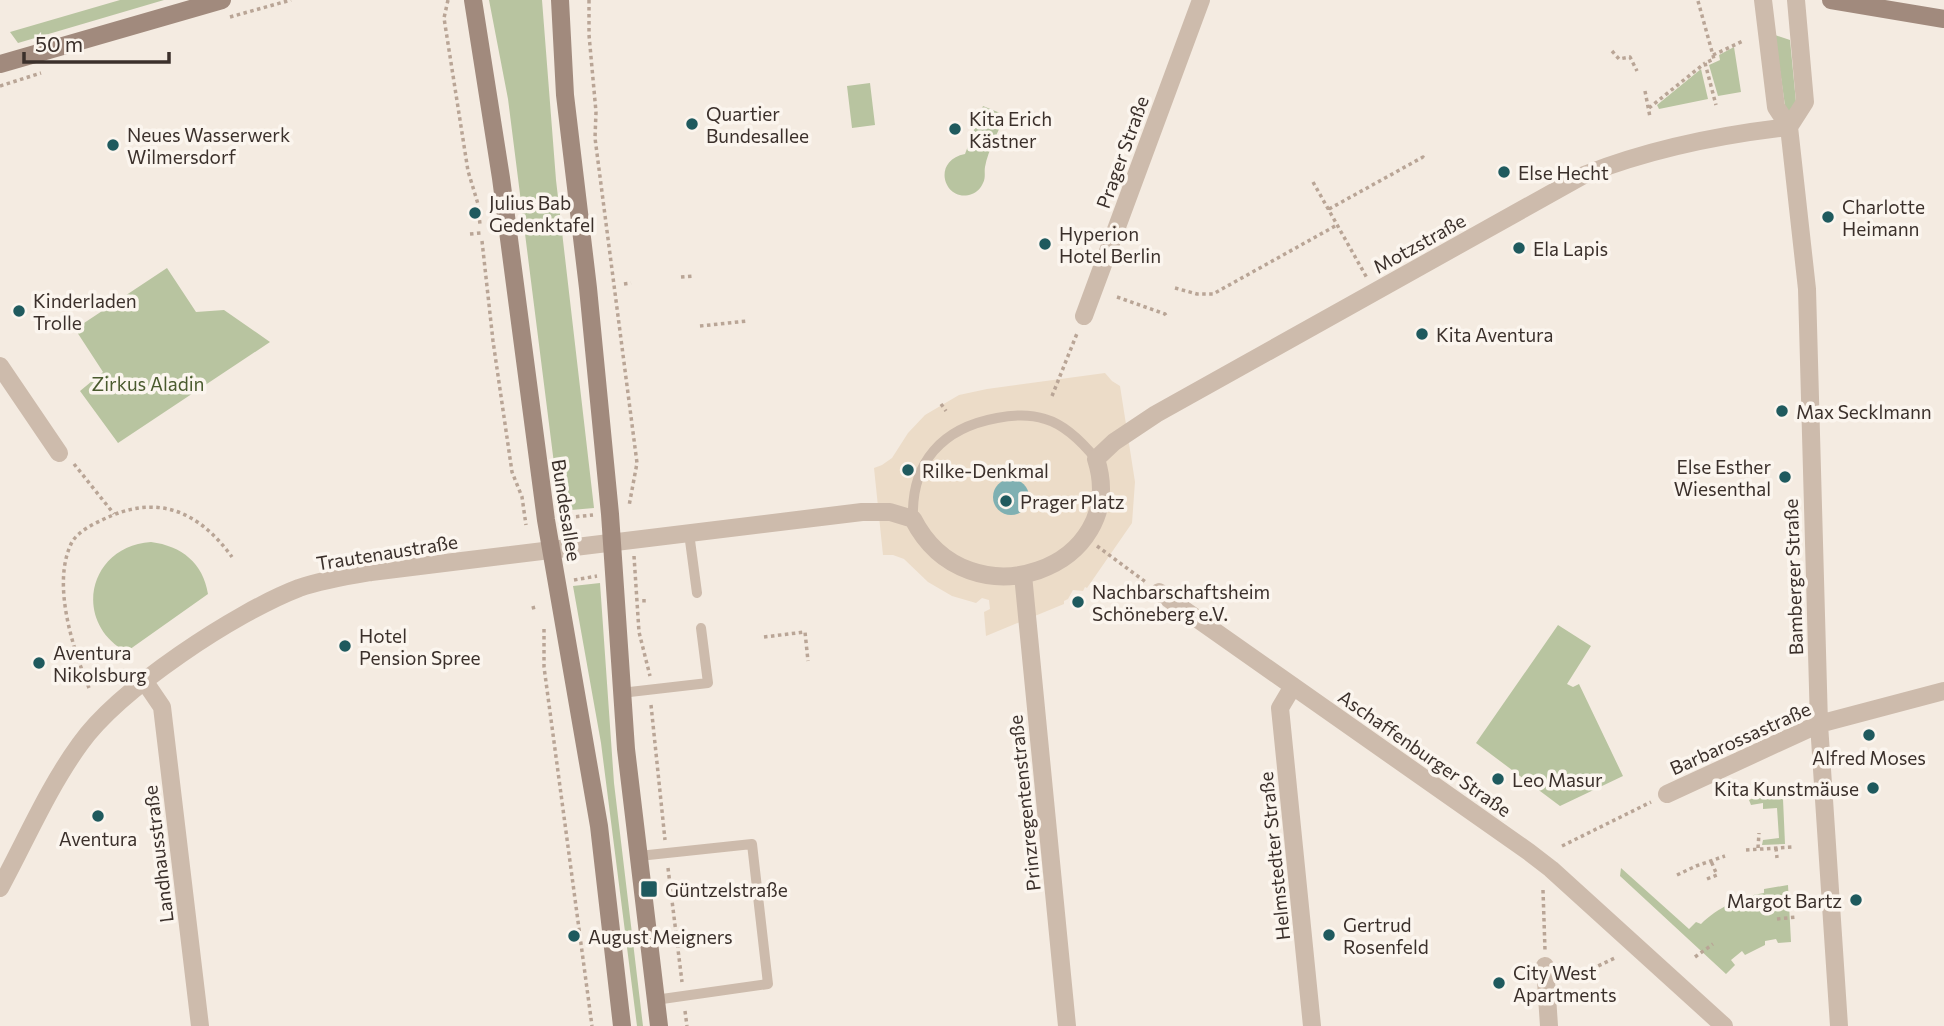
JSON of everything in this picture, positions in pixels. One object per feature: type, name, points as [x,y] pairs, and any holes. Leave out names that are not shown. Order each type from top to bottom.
[{"type":"main road","points":[[0,64],[222,0]]},
{"type":"main road","name":"Bundesallee","points":[[473,0],[502,178],[551,551],[599,826],[622,1026]]},
{"type":"main road","name":"Bundesallee","points":[[560,0],[565,95],[588,288],[612,543],[621,693],[659,1026]]},
{"type":"main road","points":[[1830,0],[1944,19]]},
{"type":"street","name":"Prager Straße","points":[[1084,316],[1201,0]]},
{"type":"street","name":"Bamberger Straße","points":[[1763,0],[1776,107],[1789,127],[1807,289],[1819,724],[1839,1026]]},
{"type":"street","points":[[1789,127],[1805,102],[1796,0]]},
{"type":"street","name":"Motzstraße","points":[[1096,459],[1114,442],[1156,414],[1596,170],[1664,147],[1789,127]]},
{"type":"street","points":[[0,366],[59,453]]},
{"type":"street","points":[[913,519],[930,546],[958,566],[978,574],[1001,578],[1023,576],[1042,570],[1058,561],[1084,536],[1095,516],[1102,484],[1096,459]]},
{"type":"street","name":"Trautenaustraße","points":[[0,888],[61,774],[81,742],[108,713],[199,642],[262,604],[300,588],[371,572],[862,512],[890,512],[913,519]]},
{"type":"street","name":"Prinzregentenstraße","points":[[1023,576],[1066,1026]]},
{"type":"street","name":"Aschaffenburger Straße","points":[[1159,592],[1550,869],[1724,1026]]},
{"type":"street","name":"Landhausstraße","points":[[145,682],[162,706],[200,1026]]},
{"type":"street","name":"Helmstedter Straße","points":[[1293,686],[1280,708],[1311,1026]]},
{"type":"street","name":"Barbarossastraße","points":[[1667,794],[1819,724],[1944,691]]},
{"type":"street","points":[[1545,966],[1549,1026]]},
{"type":"lane","points":[[913,519],[914,495],[921,470],[936,447],[964,426],[1003,417],[1028,416],[1046,419],[1069,432],[1096,459]]},
{"type":"lane","points":[[689,533],[696,593]]},
{"type":"lane","points":[[621,693],[708,683],[701,628]]},
{"type":"lane","points":[[639,856],[752,844],[768,984],[655,1000]]},
{"type":"path","points":[[448,0],[444,18],[468,171],[478,204],[480,225]]},
{"type":"path","points":[[589,0],[589,35],[596,112],[595,138],[636,463],[629,505]]},
{"type":"path","points":[[1649,107],[1705,63],[1714,59],[1698,1]]},
{"type":"path","points":[[1712,55],[1743,41]]},
{"type":"path","points":[[1612,51],[1619,59],[1630,57],[1637,72]]},
{"type":"path","points":[[1705,63],[1716,105]]},
{"type":"path","points":[[1645,91],[1650,117]]},
{"type":"path","points":[[1329,209],[1423,157],[1425,160]]},
{"type":"path","points":[[1313,182],[1375,292]]},
{"type":"path","points":[[1175,288],[1197,294],[1213,294],[1337,225]]},
{"type":"path","points":[[470,234],[481,233]]},
{"type":"path","points":[[482,241],[512,472],[522,497],[524,514]]},
{"type":"path","points":[[681,277],[694,276]]},
{"type":"path","points":[[624,284],[631,283]]},
{"type":"path","points":[[1117,297],[1167,317]]},
{"type":"path","points":[[1052,396],[1084,316]]},
{"type":"path","points":[[701,326],[747,321]]},
{"type":"path","points":[[941,404],[946,411]]},
{"type":"path","points":[[79,468],[114,514]]},
{"type":"path","points":[[89,688],[76,658],[69,631],[64,566],[73,541],[88,527],[114,514],[136,508],[177,511],[198,520],[217,537],[232,557]]},
{"type":"path","points":[[561,518],[595,515]]},
{"type":"path","points":[[1084,536],[1159,592]]},
{"type":"path","points":[[572,580],[599,576]]},
{"type":"path","points":[[636,578],[639,632],[648,665],[666,853],[687,1026]]},
{"type":"path","points":[[543,622],[544,667],[592,1026]]},
{"type":"path","points":[[764,637],[805,632],[808,661]]},
{"type":"path","name":"Barbarossastraße","points":[[1562,846],[1667,794]]},
{"type":"path","points":[[1758,849],[1759,833]]},
{"type":"path","points":[[1746,850],[1793,847]]},
{"type":"path","points":[[1776,848],[1777,858]]},
{"type":"path","points":[[1677,875],[1725,856]]},
{"type":"path","points":[[1707,879],[1717,875],[1711,861]]},
{"type":"path","points":[[1543,890],[1545,966]]},
{"type":"path","points":[[1777,919],[1796,917]]},
{"type":"path","points":[[1695,957],[1713,944]]},
{"type":"path","points":[[1573,978],[1617,957]]},
{"type":"green space","points":[[120,0],[164,0],[18,43],[10,32]]},
{"type":"green space","points":[[489,0],[542,0],[556,180],[594,508],[560,511],[508,99]]},
{"type":"green space","points":[[1775,35],[1790,40],[1796,102],[1793,112],[1786,113]]},
{"type":"green space","points":[[1734,47],[1741,92],[1718,96],[1709,65],[1720,60],[1719,55]]},
{"type":"green space","points":[[1701,69],[1708,99],[1659,109],[1657,105]]},
{"type":"green space","points":[[870,83],[875,125],[852,128],[847,86]]},
{"type":"green space","points":[[983,106],[1005,115],[989,154],[979,190],[963,195],[955,193],[945,180],[945,172],[954,158],[965,154]]},
{"type":"green space","name":"Zirkus Aladin","points":[[167,268],[196,312],[224,310],[270,342],[118,443],[80,391],[103,372],[75,329]]},
{"type":"green space","points":[[151,542],[172,547],[189,558],[201,573],[208,594],[126,652],[109,639],[98,622],[93,605],[95,587],[101,570],[113,557],[130,547]]},
{"type":"green space","points":[[600,583],[614,783],[643,1026],[637,1026],[601,743],[573,586]]},
{"type":"green space","points":[[1558,625],[1591,646],[1567,684],[1573,687],[1579,684],[1623,776],[1560,806],[1476,743]]},
{"type":"green space","points":[[1768,791],[1783,799],[1785,844],[1762,845],[1763,840],[1779,838],[1777,808],[1763,809],[1763,803],[1751,805],[1749,800]]},
{"type":"green space","points":[[1621,868],[1689,929],[1696,922],[1701,924],[1730,904],[1764,893],[1764,889],[1788,885],[1791,942],[1778,943],[1776,939],[1765,941],[1765,945],[1745,955],[1742,951],[1731,960],[1735,965],[1726,974],[1620,876]]},
{"type":"shaded area","name":"Prager Platz","points":[[1105,373],[1120,386],[1135,482],[1132,523],[1087,588],[1083,591],[1073,590],[1064,604],[986,636],[984,612],[990,609],[989,600],[982,598],[976,603],[952,596],[928,582],[904,559],[883,555],[874,468],[892,458],[908,433],[925,415],[959,395]]},
{"type":"water","points":[[1011,479],[1023,485],[1029,497],[1023,509],[1011,515],[999,509],[993,497],[999,485]]},
{"type":"place","name":"Quartier Bundesallee","points":[[692,124]]},
{"type":"place","name":"Kita Erich Kästner","points":[[955,129]]},
{"type":"place","name":"Neues Wasserwerk Wilmersdorf","points":[[113,145]]},
{"type":"place","name":"Else Hecht","points":[[1504,172]]},
{"type":"place","name":"Julius Bab Gedenktafel","points":[[475,213]]},
{"type":"place","name":"Charlotte Heimann","points":[[1828,217]]},
{"type":"place","name":"Hyperion Hotel Berlin","points":[[1045,244]]},
{"type":"place","name":"Ela Lapis","points":[[1519,248]]},
{"type":"place","name":"Kinderladen Trolle","points":[[19,311]]},
{"type":"place","name":"Kita Aventura","points":[[1422,334]]},
{"type":"place","name":"Max Secklmann","points":[[1782,411]]},
{"type":"place","name":"Rilke-Denkmal","points":[[908,470]]},
{"type":"place","name":"Else Esther Wiesenthal","points":[[1785,477]]},
{"type":"place","name":"Prager Platz","points":[[1006,501]]},
{"type":"place","name":"Nachbarschaftsheim Schöneberg e.V.","points":[[1078,602]]},
{"type":"place","name":"Hotel Pension Spree","points":[[345,646]]},
{"type":"place","name":"Aventura Nikolsburg","points":[[39,663]]},
{"type":"place","name":"Alfred Moses","points":[[1869,735]]},
{"type":"place","name":"Leo Masur","points":[[1498,779]]},
{"type":"place","name":"Kita Kunstmäuse","points":[[1873,788]]},
{"type":"place","name":"Aventura","points":[[98,816]]},
{"type":"place","name":"Güntzelstraße","points":[[649,889]]},
{"type":"place","name":"Margot Bartz","points":[[1856,900]]},
{"type":"place","name":"Gertrud Rosenfeld","points":[[1329,935]]},
{"type":"place","name":"August Meigners","points":[[574,936]]},
{"type":"place","name":"City West Apartments","points":[[1499,983]]}]
